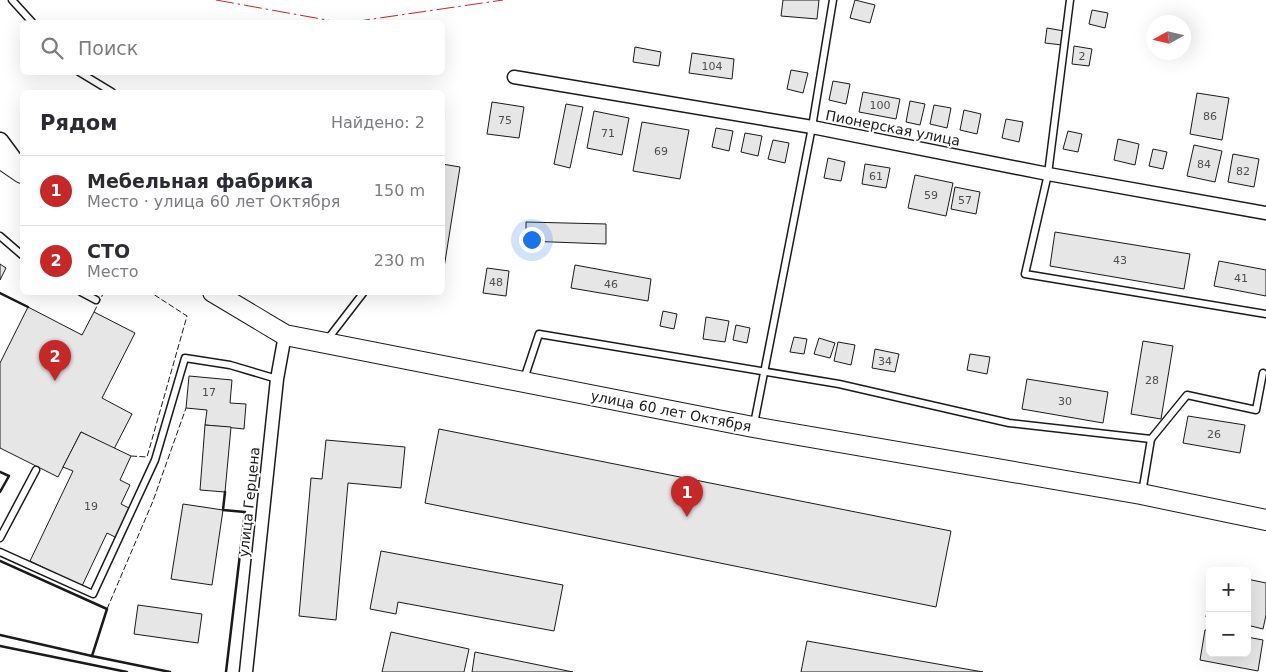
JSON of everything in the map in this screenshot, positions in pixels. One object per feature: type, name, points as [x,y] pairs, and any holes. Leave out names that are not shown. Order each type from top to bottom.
[{"type":"main road","points":[[0,158],[20,172]]},
{"type":"main road","name":"улица 60 лет Октября","points":[[218,295],[285,335],[753,427],[1142,494],[1266,520]]},
{"type":"street","name":"Пионерская улица","points":[[514,77],[812,127],[1048,174],[1266,213]]},
{"type":"street","points":[[0,141],[20,170]]},
{"type":"street","name":"улица Герцена","points":[[246,672],[277,379],[285,335]]},
{"type":"lane","points":[[12,0],[30,20]]},
{"type":"lane","points":[[753,427],[812,127],[833,0]]},
{"type":"lane","points":[[1070,0],[1048,174],[1025,274],[1266,314]]},
{"type":"lane","points":[[83,75],[109,90]]},
{"type":"lane","points":[[0,236],[20,253]]},
{"type":"lane","points":[[87,295],[96,300]]},
{"type":"lane","points":[[325,343],[362,295]]},
{"type":"lane","points":[[523,382],[539,334],[838,384],[1009,423],[1151,439]]},
{"type":"lane","points":[[0,552],[93,594],[155,460],[185,358],[230,365],[277,379]]},
{"type":"lane","points":[[1142,494],[1151,439],[1187,395],[1256,410],[1263,373]]},
{"type":"lane","points":[[0,538],[36,470]]},
{"type":"building","points":[[783,0],[819,0],[817,19],[781,16]]},
{"type":"building","points":[[855,0],[875,5],[870,23],[850,18]]},
{"type":"building","points":[[1092,10],[1108,13],[1105,28],[1089,24]]},
{"type":"building","points":[[1047,28],[1064,31],[1062,45],[1045,43]]},
{"type":"building","points":[[1074,46],[1092,49],[1089,66],[1072,64]]},
{"type":"building","points":[[635,47],[661,52],[659,66],[633,62]]},
{"type":"building","points":[[692,53],[734,59],[732,79],[689,73]]},
{"type":"building","points":[[791,70],[808,73],[803,93],[787,89]]},
{"type":"building","points":[[833,81],[850,84],[846,104],[829,100]]},
{"type":"building","points":[[863,92],[900,99],[896,119],[859,112]]},
{"type":"building","points":[[1197,93],[1229,98],[1222,140],[1190,134]]},
{"type":"building","points":[[910,101],[925,104],[920,125],[906,122]]},
{"type":"building","points":[[492,102],[524,107],[519,138],[487,134]]},
{"type":"building","points":[[566,104],[583,107],[570,168],[554,164]]},
{"type":"building","points":[[934,105],[951,108],[947,128],[930,124]]},
{"type":"building","points":[[964,110],[981,114],[977,134],[960,130]]},
{"type":"building","points":[[594,111],[629,118],[622,155],[587,148]]},
{"type":"building","points":[[1006,119],[1023,122],[1019,142],[1002,138]]},
{"type":"building","points":[[642,122],[689,130],[680,179],[633,171]]},
{"type":"building","points":[[716,128],[733,131],[729,151],[712,147]]},
{"type":"building","points":[[1068,131],[1082,134],[1078,152],[1063,149]]},
{"type":"building","points":[[745,133],[762,136],[758,156],[741,152]]},
{"type":"building","points":[[1118,139],[1139,144],[1135,165],[1114,160]]},
{"type":"building","points":[[773,140],[789,143],[785,163],[768,159]]},
{"type":"building","points":[[1194,145],[1222,151],[1215,182],[1187,176]]},
{"type":"building","points":[[1153,149],[1167,152],[1163,169],[1149,166]]},
{"type":"building","points":[[1233,154],[1259,159],[1254,187],[1228,182]]},
{"type":"building","points":[[828,158],[845,162],[841,181],[824,178]]},
{"type":"building","points":[[445,164],[460,167],[445,262]]},
{"type":"building","points":[[865,164],[890,168],[886,188],[862,184]]},
{"type":"building","points":[[915,175],[953,183],[946,216],[908,208]]},
{"type":"building","points":[[955,187],[980,192],[976,214],[951,209]]},
{"type":"building","points":[[526,222],[606,224],[606,244],[526,241]]},
{"type":"building","points":[[1055,232],[1190,254],[1184,289],[1050,266]]},
{"type":"building","points":[[1219,261],[1266,270],[1266,296],[1214,286]]},
{"type":"building","points":[[0,264],[6,268],[0,280]]},
{"type":"building","points":[[575,265],[651,279],[648,301],[571,288]]},
{"type":"building","points":[[487,268],[509,271],[506,296],[483,293]]},
{"type":"building","points":[[28,307],[82,335],[94,312],[135,333],[102,398],[132,414],[114,449],[81,432],[58,477],[0,448],[0,363]]},
{"type":"building","points":[[663,311],[677,314],[674,329],[660,326]]},
{"type":"building","points":[[706,317],[729,321],[725,342],[703,339]]},
{"type":"building","points":[[736,325],[750,328],[747,343],[733,340]]},
{"type":"building","points":[[794,337],[807,339],[804,354],[790,352]]},
{"type":"building","points":[[819,338],[835,343],[830,358],[814,354]]},
{"type":"building","points":[[1143,341],[1173,346],[1161,419],[1131,414]]},
{"type":"building","points":[[838,342],[855,345],[851,365],[834,361]]},
{"type":"building","points":[[875,349],[899,354],[895,372],[872,368]]},
{"type":"building","points":[[970,354],[990,357],[987,374],[967,370]]},
{"type":"building","points":[[189,376],[232,380],[230,403],[246,404],[244,429],[205,425],[207,410],[186,408]]},
{"type":"building","points":[[1027,379],[1108,392],[1103,423],[1022,409]]},
{"type":"building","points":[[1188,416],[1245,425],[1240,453],[1183,443]]},
{"type":"building","points":[[205,425],[231,427],[225,492],[200,490]]},
{"type":"building","points":[[439,429],[951,531],[936,607],[425,503]]},
{"type":"building","points":[[81,432],[131,456],[120,480],[130,485],[121,504],[131,509],[117,538],[107,533],[82,586],[30,561],[73,471],[63,467]]},
{"type":"building","points":[[326,440],[405,447],[401,488],[348,483],[336,620],[299,616],[311,478],[322,479]]},
{"type":"building","points":[[183,504],[223,510],[212,585],[171,579]]},
{"type":"building","points":[[381,551],[563,585],[554,631],[398,602],[396,614],[370,609]]},
{"type":"building","points":[[1251,580],[1266,583],[1266,615],[1263,629],[1251,626]]},
{"type":"building","points":[[138,605],[202,614],[198,643],[134,634]]},
{"type":"building","points":[[1205,630],[1206,657],[1251,657],[1251,638],[1263,640],[1258,671],[1200,660]]},
{"type":"building","points":[[391,632],[469,649],[464,672],[382,672]]},
{"type":"building","points":[[807,641],[983,672],[801,672]]},
{"type":"building","points":[[475,652],[573,672],[472,672]]},
{"type":"fence","points":[[94,312],[102,295]]},
{"type":"fence","points":[[131,456],[147,457],[187,316],[155,295]]},
{"type":"fence","points":[[107,609],[153,501],[186,408]]},
{"type":"wall","points":[[0,293],[28,307]]},
{"type":"wall","points":[[0,472],[9,476],[0,492]]},
{"type":"wall","points":[[225,492],[223,510],[245,512],[226,672]]},
{"type":"wall","points":[[0,561],[107,609],[92,656],[170,672]]},
{"type":"wall","points":[[0,635],[92,656]]},
{"type":"wall","points":[[0,646],[127,672]]},
{"type":"power","points":[[216,0],[327,20]]},
{"type":"power","points":[[366,20],[503,0]]},
{"type":"place","name":"СТО","points":[[55,381]]},
{"type":"place","name":"Мебельная фабрика","points":[[687,517]]}]
